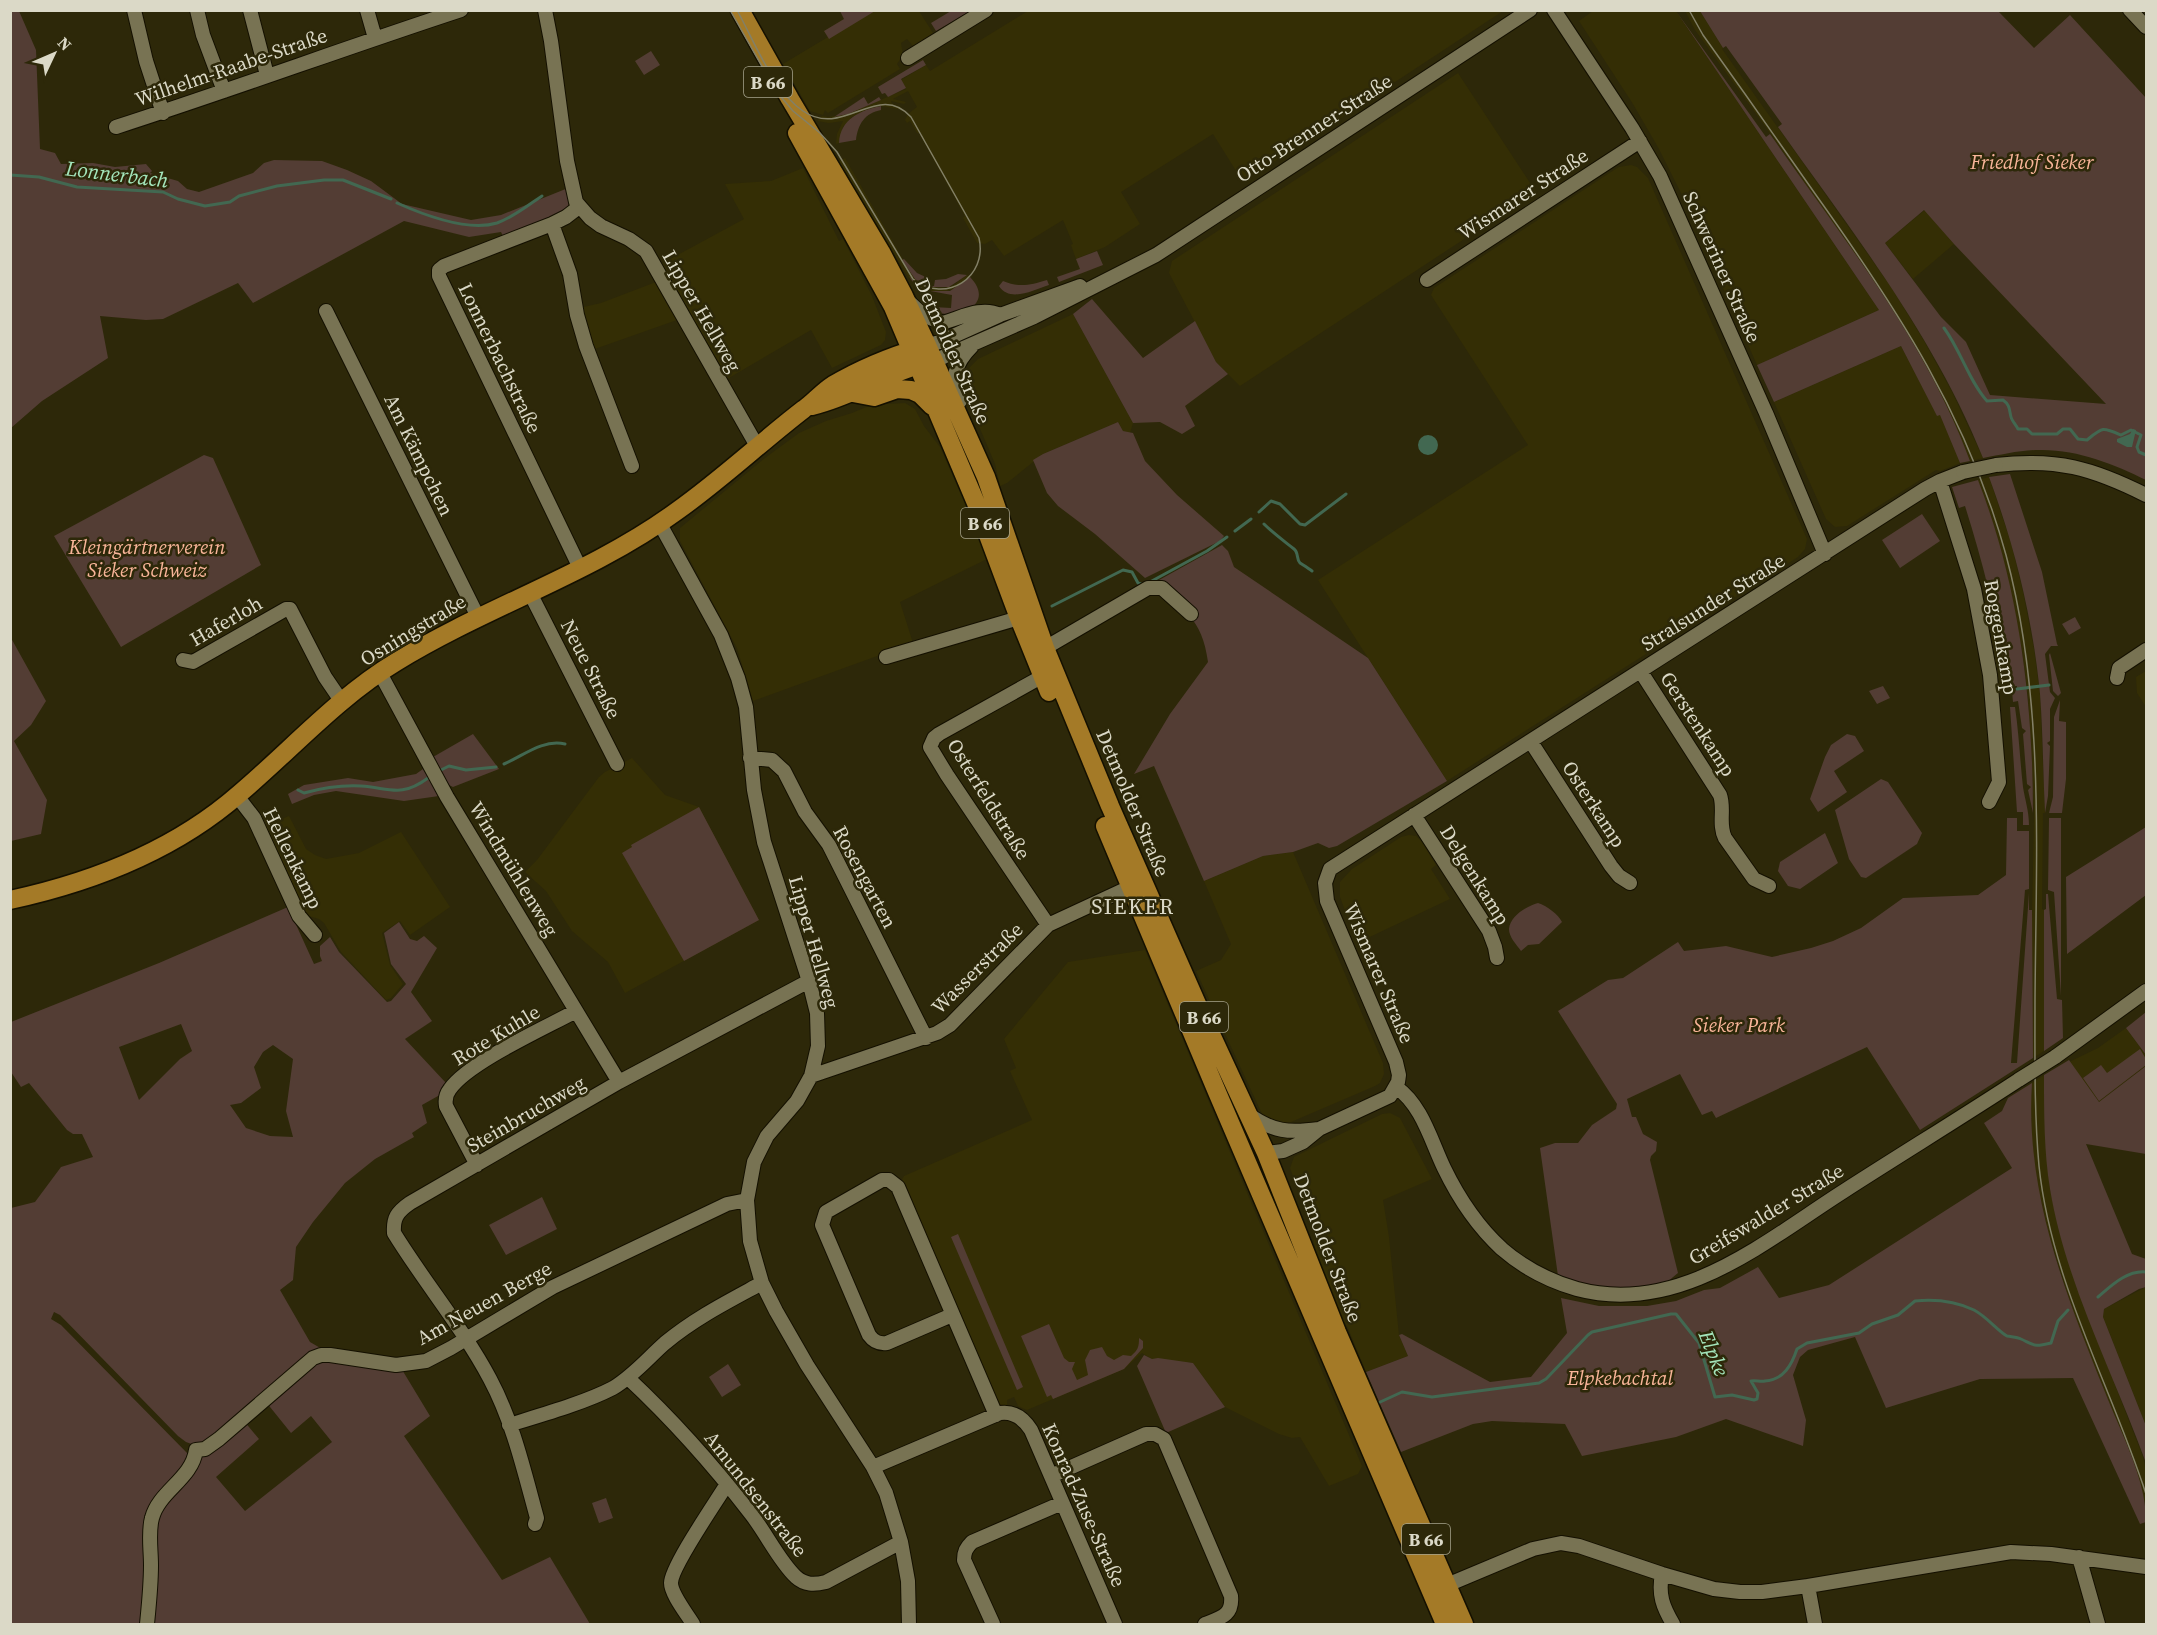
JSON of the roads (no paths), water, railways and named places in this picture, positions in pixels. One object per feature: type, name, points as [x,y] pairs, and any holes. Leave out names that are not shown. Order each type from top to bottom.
[{"type":"main road","name":"Detmolder Straße","points":[[727,10],[922,355],[986,477],[1045,648],[1142,881],[1266,1153],[1378,1446]]},
{"type":"main road","name":"Detmolder Straße","points":[[740,10],[795,107],[860,213],[904,296],[942,420],[994,547],[1042,676],[1130,887],[1246,1161],[1378,1446],[1439,1589],[1458,1624]]},
{"type":"main road","points":[[855,236],[857,253],[883,306],[892,332],[890,346],[872,367]]},
{"type":"main road","name":"Osningstraße","points":[[807,407],[853,393],[922,355]]},
{"type":"main road","name":"Osningstraße","points":[[10,900],[78,880],[151,853],[190,832],[237,796],[342,702],[380,673],[438,637],[610,553],[660,524],[834,385],[872,367],[922,355]]},
{"type":"main road","points":[[853,393],[874,397],[897,389],[911,390],[928,401],[942,420]]},
{"type":"main road","points":[[1246,1161],[1266,1153]]},
{"type":"street","points":[[134,10],[146,61],[164,112]]},
{"type":"street","points":[[197,10],[203,35],[224,91]]},
{"type":"street","points":[[250,10],[267,75]]},
{"type":"street","points":[[367,10],[375,38]]},
{"type":"street","name":"Wilhelm-Raabe-Straße","points":[[116,127],[460,10]]},
{"type":"street","points":[[545,10],[569,175],[579,207]]},
{"type":"street","points":[[908,58],[986,10]]},
{"type":"street","name":"Otto-Brenner-Straße","points":[[922,355],[974,344],[1034,317],[1168,248],[1530,10]]},
{"type":"street","name":"Schweriner Straße","points":[[1554,10],[1640,141],[1670,198],[1826,554]]},
{"type":"street","points":[[2130,10],[2146,27]]},
{"type":"street","name":"Wismarer Straße","points":[[1427,280],[1640,141]]},
{"type":"street","name":"Lonnerbachstraße","points":[[579,207],[552,224],[444,266],[439,276],[580,568]]},
{"type":"street","name":"Lipper Hellweg","points":[[579,207],[601,225],[629,239],[646,251],[757,446]]},
{"type":"street","points":[[552,224],[570,274],[577,315],[586,346],[632,466]]},
{"type":"street","name":"Otto-Brenner-Straße","points":[[922,355],[940,342],[1000,315],[1117,274]]},
{"type":"street","name":"B 66","points":[[904,296],[923,315],[942,323],[980,311],[1000,315]]},
{"type":"street","name":"Am Kämpchen","points":[[326,311],[477,617]]},
{"type":"street","points":[[974,344],[961,360],[954,379],[957,393],[981,450],[986,477]]},
{"type":"street","name":"Stralsunder Straße","points":[[1327,874],[1337,864],[1641,672],[1753,597],[1826,554],[1940,481],[1963,472],[1996,465],[2042,462],[2077,467],[2108,477],[2146,495]]},
{"type":"street","name":"Roggenkamp","points":[[1940,481],[1974,589],[1990,675],[1999,782],[1989,802]]},
{"type":"street","name":"Lipper Hellweg","points":[[660,524],[730,656],[746,707],[750,758],[764,842],[809,981],[817,1013],[818,1046],[806,1089],[768,1136],[760,1149],[750,1177],[747,1200],[750,1241],[762,1283],[798,1351],[873,1467],[886,1493],[901,1542],[908,1581],[909,1624]]},
{"type":"street","points":[[1045,648],[1148,588],[1162,588],[1191,614]]},
{"type":"street","name":"Neue Straße","points":[[530,592],[616,764]]},
{"type":"street","name":"Haferloh","points":[[183,660],[193,662],[286,609],[290,609],[325,677],[342,702]]},
{"type":"street","points":[[886,657],[1019,618]]},
{"type":"street","points":[[2117,678],[2119,668],[2146,650]]},
{"type":"street","name":"Gerstenkamp","points":[[1641,672],[1720,795],[1722,831],[1725,838],[1754,879],[1769,886]]},
{"type":"street","name":"Windmühlenweg","points":[[380,673],[437,779],[619,1082]]},
{"type":"street","name":"Osterfeldstraße","points":[[1042,676],[939,734],[934,738],[930,747],[947,776],[1048,925]]},
{"type":"street","name":"Osterkamp","points":[[1531,742],[1611,866],[1619,876],[1630,883]]},
{"type":"street","name":"Rosengarten","points":[[750,758],[772,760],[784,771],[805,812],[829,845],[926,1038]]},
{"type":"street","name":"Hellenkamp","points":[[237,796],[254,818],[299,916],[315,935]]},
{"type":"street","name":"Delgenkamp","points":[[1414,815],[1489,931],[1497,958]]},
{"type":"street","name":"Wismarer Straße","points":[[1327,874],[1324,890],[1327,902],[1396,1062],[1399,1076],[1396,1088]]},
{"type":"street","name":"Wasserstraße","points":[[811,1076],[926,1038],[950,1025],[1048,925],[1130,887]]},
{"type":"street","name":"Steinbruchweg","points":[[535,1524],[537,1518],[509,1425],[490,1379],[394,1233],[393,1221],[399,1211],[410,1203],[619,1082],[809,981]]},
{"type":"street","name":"Greifswalder Straße","points":[[1396,1088],[1412,1100],[1444,1167],[1465,1204],[1484,1230],[1504,1251],[1547,1279],[1585,1291],[1632,1295],[1677,1288],[1731,1263],[2055,1057],[2146,990]]},
{"type":"street","name":"Rote Kuhle","points":[[477,1165],[446,1106],[446,1097],[450,1089],[487,1060],[576,1011]]},
{"type":"street","points":[[1266,1153],[1283,1152],[1303,1142],[1319,1129],[1384,1099],[1396,1088]]},
{"type":"street","points":[[1248,1114],[1267,1126],[1299,1132]]},
{"type":"street","points":[[1266,1153],[1278,1141],[1299,1132],[1319,1129]]},
{"type":"street","points":[[873,1467],[996,1415],[898,1187],[893,1182],[882,1180],[826,1212],[822,1225],[869,1335],[874,1341],[887,1343],[952,1316]]},
{"type":"street","name":"Am Neuen Berge","points":[[147,1624],[151,1587],[152,1520],[164,1496],[190,1468],[195,1459],[196,1450],[205,1449],[219,1439],[317,1355],[387,1364],[414,1363],[436,1356],[517,1307],[571,1278],[727,1204],[747,1200]]},
{"type":"street","points":[[509,1425],[612,1388],[628,1378],[664,1344],[688,1326],[762,1283]]},
{"type":"street","name":"Amundsenstraße","points":[[628,1378],[667,1414],[759,1524],[792,1572],[805,1583],[826,1582],[901,1542]]},
{"type":"street","name":"Konrad-Zuse-Straße","points":[[996,1415],[1005,1412],[1014,1414],[1028,1425],[1116,1624]]},
{"type":"street","points":[[1051,1476],[1146,1434],[1155,1434],[1164,1439],[1231,1596],[1230,1611],[1224,1617],[1205,1624]]},
{"type":"street","points":[[693,1624],[672,1589],[671,1581],[678,1564],[727,1484]]},
{"type":"street","points":[[993,1624],[964,1560],[967,1547],[972,1542],[1062,1503]]},
{"type":"street","points":[[1439,1589],[1533,1549],[1561,1543],[1579,1546],[1714,1589],[1740,1592],[1762,1592],[1808,1586],[2011,1551],[2079,1557],[2146,1567]]},
{"type":"street","points":[[2079,1557],[2098,1624]]},
{"type":"street","points":[[1662,1574],[1661,1602],[1672,1624]]},
{"type":"street","points":[[1808,1586],[1815,1624]]},
{"type":"waterway","name":"Lonnerbach","points":[[10,175],[39,177],[77,187],[163,192],[178,199],[205,206],[230,202],[239,196],[277,186],[324,180],[343,180],[391,199]]},
{"type":"waterway","name":"Lonnerbach","points":[[397,203],[446,221],[485,225],[509,218],[542,196]]},
{"type":"waterway","points":[[1944,328],[1981,393],[1987,401],[2003,400],[2009,407],[2018,429],[2027,429],[2032,434],[2057,434],[2063,429],[2070,429],[2078,439],[2087,440],[2103,430],[2121,435],[2131,430],[2141,435],[2137,447],[2139,452],[2146,455]]},
{"type":"waterway","points":[[1259,512],[1271,501],[1280,504],[1300,524],[1305,525],[1346,494]]},
{"type":"waterway","points":[[1235,531],[1251,519]]},
{"type":"waterway","points":[[1264,524],[1294,549],[1300,563],[1312,571]]},
{"type":"waterway","points":[[1150,582],[1207,551],[1227,537]]},
{"type":"waterway","points":[[1052,606],[1123,570],[1132,572],[1138,583],[1144,585]]},
{"type":"waterway","points":[[2017,689],[2049,685]]},
{"type":"waterway","points":[[504,764],[541,746],[565,744]]},
{"type":"waterway","points":[[441,770],[449,766],[466,770],[496,767]]},
{"type":"waterway","points":[[298,790],[304,793],[332,787],[354,786],[403,790],[428,778]]},
{"type":"waterway","name":"Elpke","points":[[2098,1297],[2126,1276],[2146,1272]]},
{"type":"waterway","name":"Elpke","points":[[1378,1403],[1402,1392],[1432,1397],[1539,1383],[1546,1379],[1592,1332],[1671,1314],[1676,1314],[1699,1343],[1715,1397],[1732,1395],[1754,1400],[1757,1399],[1758,1393],[1751,1381],[1777,1378],[1790,1365],[1797,1349],[1807,1343],[1859,1333],[1872,1324],[1898,1315],[1915,1301],[1945,1301],[1967,1307],[1979,1313],[2007,1336],[2038,1345],[2051,1343],[2058,1321],[2068,1310]]},
{"type":"tram line","points":[[730,10],[776,91],[793,111],[820,133],[837,152],[913,279],[938,289],[951,288],[962,283],[977,265],[980,252],[979,238],[911,117],[899,107],[886,104],[833,119],[818,118],[803,111],[783,92],[774,79],[737,10]]},
{"type":"tram line","points":[[1689,10],[1703,35],[1875,280],[1928,366],[1972,457],[2006,555],[2027,665],[2033,721],[2037,833],[2035,1084],[2039,1166],[2046,1209],[2069,1292],[2146,1494]]},
{"type":"district","name":"SIEKER","points":[[1133,906]]},
{"type":"park label","name":"Friedhof Sieker","points":[[2032,162]]},
{"type":"park label","name":"Kleingärtnerverein Sieker Schweiz","points":[[147,558]]},
{"type":"park label","name":"Sieker Park","points":[[1739,1025]]},
{"type":"park label","name":"Elpkebachtal","points":[[1620,1378]]}]
